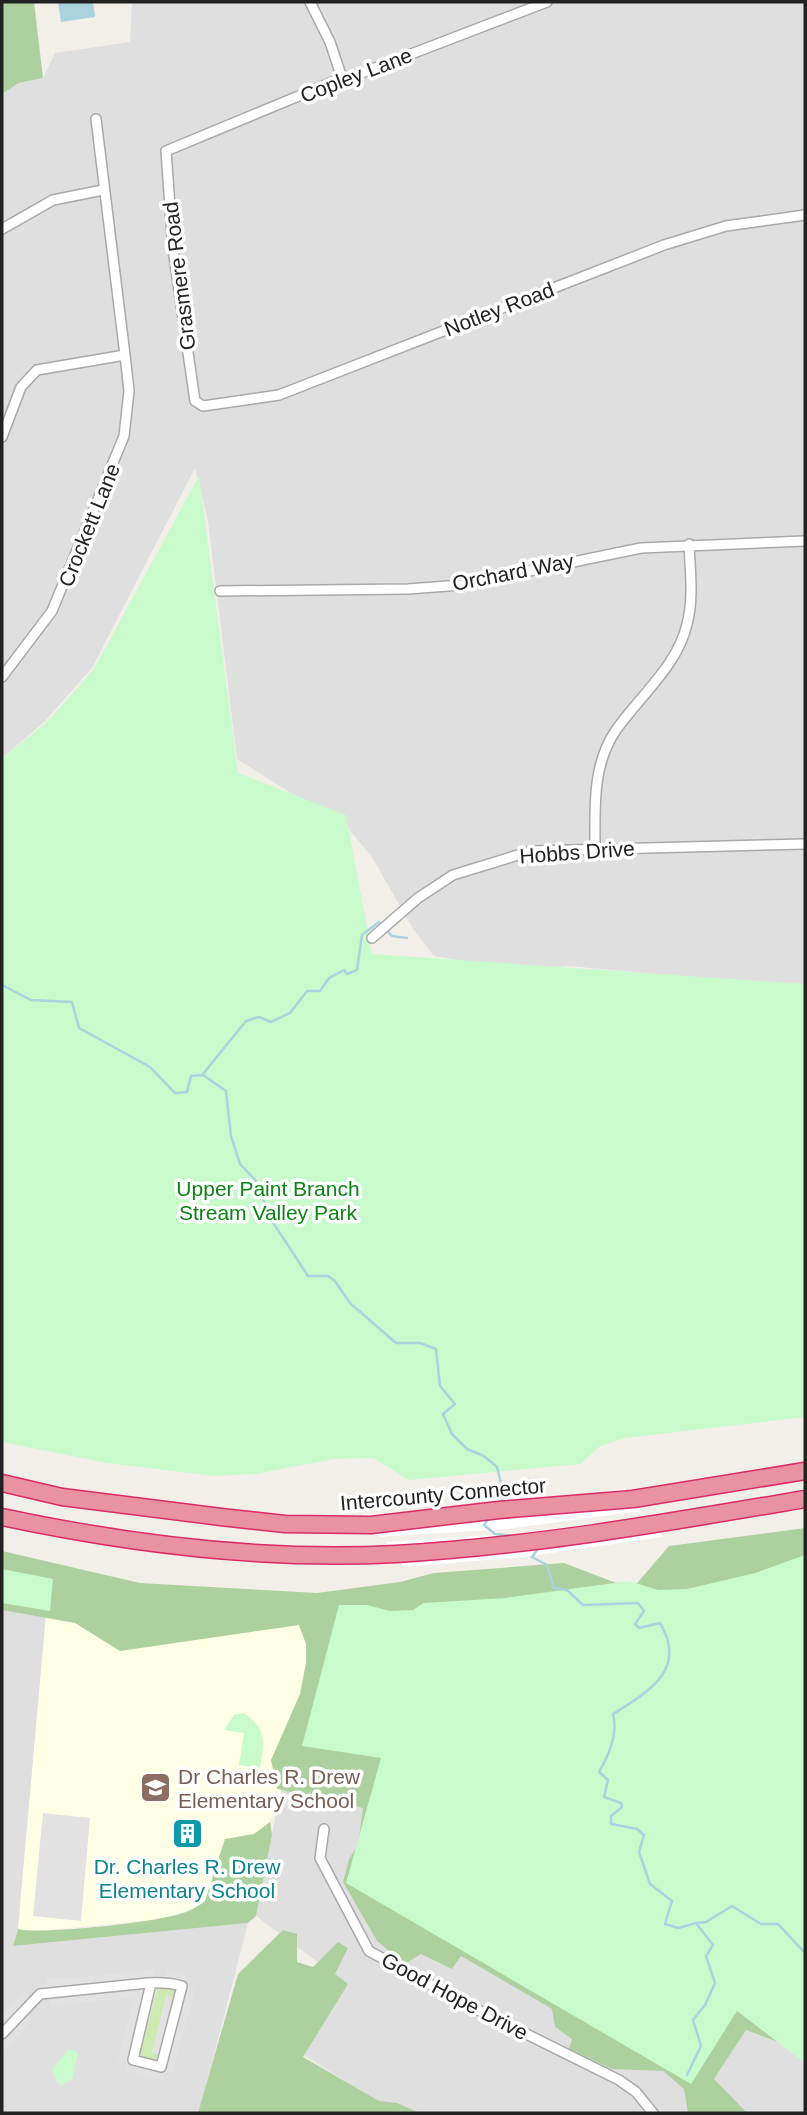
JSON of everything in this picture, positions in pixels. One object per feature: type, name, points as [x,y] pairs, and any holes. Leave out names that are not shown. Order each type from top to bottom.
[{"type":"highway","name":"Intercounty Connector","points":[[2,1483],[62,1497],[221,1517],[285,1524],[371,1525],[499,1510],[633,1499],[805,1471]]},
{"type":"highway","points":[[2,1517],[57,1529],[218,1550],[314,1555],[394,1554],[525,1543],[654,1525],[805,1499]]},
{"type":"street","points":[[310,2],[330,42],[342,78]]},
{"type":"street","name":"Copley Lane","points":[[166,151],[342,78],[359,75],[547,2]]},
{"type":"street","name":"Crockett Lane","points":[[2,677],[52,611],[124,436],[129,391],[96,119]]},
{"type":"street","name":"Grasmere Road","points":[[166,151],[173,249],[195,401]]},
{"type":"street","points":[[2,229],[53,200],[103,190]]},
{"type":"street","name":"Notley Road","points":[[195,401],[203,406],[279,395],[664,245],[726,226],[805,215]]},
{"type":"street","points":[[2,437],[21,387],[37,370],[125,355]]},
{"type":"street","name":"Orchard Way","points":[[220,591],[408,589],[461,585],[601,554],[689,544],[805,541]]},
{"type":"street","points":[[595,848],[595,797],[603,756],[615,731],[677,650],[687,625],[691,600],[689,544]]},
{"type":"street","name":"Hobbs Drive","points":[[372,938],[418,898],[453,875],[531,851],[805,844]]},
{"type":"street","name":"Good Hope Drive","points":[[324,1829],[320,1858],[369,1951],[470,2006],[619,2080],[636,2092],[653,2113]]},
{"type":"street","points":[[2,2034],[40,1994],[151,1983],[181,1986],[161,2067],[133,2060],[151,1983]]},
{"type":"shaded area","points":[[132,2],[805,2],[805,988],[569,966],[512,970],[434,956],[413,929],[372,857],[349,830],[237,759],[208,521],[195,468],[92,668],[44,722],[2,758],[2,94],[19,83],[43,78],[55,53],[130,42]]},
{"type":"shaded area","points":[[2,1609],[46,1616],[18,1929],[13,1946],[248,1923],[199,2113],[2,2113]]},
{"type":"shaded area","name":"Dr Charles R. Drew Elementary School","points":[[46,1616],[188,1639],[299,1625],[306,1644],[306,1663],[300,1694],[290,1716],[284,1741],[280,1806],[265,1828],[254,1834],[239,1836],[221,1847],[214,1879],[205,1902],[185,1912],[159,1919],[27,1932],[18,1929]]},
{"type":"shaded area","points":[[281,1789],[367,1809],[737,2011],[805,2063],[805,2113],[387,2113],[389,2109],[304,2055],[347,1984],[256,1916]]},
{"type":"shaded area","points":[[43,1813],[90,1818],[81,1921],[33,1916]]},
{"type":"shaded area","points":[[154,1970],[155,1977],[165,1977],[167,1970],[187,1975],[185,1984],[195,1990],[173,2073],[165,2071],[163,2081],[124,2071],[126,2062],[118,2061],[134,1997],[51,2006],[49,1998],[38,2000],[28,2014],[33,2019],[2,2054],[2,2015],[24,1991],[30,1997],[45,1990],[46,1979],[94,1976],[96,1984],[101,1983],[100,1975]],"holes":[[[161,1985],[176,1991],[173,1998],[166,1995],[152,2052],[159,2055],[158,2060],[142,2057],[140,2053],[157,1990]]]},
{"type":"green space","points":[[2,2],[34,2],[43,78],[19,83],[2,94]]},
{"type":"green space","name":"Upper Paint Branch Stream Valley Park","points":[[199,476],[238,773],[346,815],[372,954],[805,984],[805,1417],[625,1438],[600,1446],[580,1464],[409,1480],[373,1458],[334,1459],[255,1474],[215,1476],[107,1463],[2,1442],[2,758],[46,723],[94,669]]},
{"type":"green space","points":[[805,1528],[805,2052],[746,2030],[714,2079],[747,2113],[688,2113],[684,2089],[663,2071],[612,2069],[569,2049],[572,2039],[555,2027],[552,2009],[461,1956],[452,1969],[421,1954],[405,1964],[377,1941],[343,1882],[349,1859],[358,1845],[363,1808],[277,1789],[271,1760],[300,1694],[306,1663],[306,1644],[299,1625],[120,1651],[75,1623],[2,1610],[2,1551],[140,1583],[317,1593],[400,1582],[434,1573],[564,1563],[632,1589],[669,1546]]},
{"type":"green space","points":[[805,1555],[805,2063],[737,2011],[691,2084],[346,1883],[381,1758],[302,1746],[339,1605],[367,1605],[390,1611],[413,1610],[424,1603],[505,1598],[629,1581],[658,1590],[687,1589],[755,1573]]},
{"type":"green space","points":[[2,1569],[53,1579],[50,1611],[2,1603]]},
{"type":"green space","points":[[244,1713],[257,1725],[263,1737],[260,1768],[239,1765],[244,1733],[224,1730],[234,1715]]},
{"type":"green space","points":[[270,1822],[272,1835],[256,1916],[248,1923],[13,1946],[18,1929],[51,1930],[102,1926],[153,1920],[191,1910],[205,1901],[225,1839],[254,1834]]},
{"type":"green space","points":[[283,1930],[297,1934],[297,1962],[313,1967],[338,1942],[348,1948],[335,1974],[348,1984],[303,2057],[379,2101],[397,2103],[420,2113],[198,2113],[238,1974]]},
{"type":"green space","points":[[161,1985],[176,1991],[173,1998],[167,1995],[152,2052],[159,2055],[158,2060],[142,2057],[140,2053],[157,1989]]},
{"type":"green space","points":[[69,2049],[78,2053],[72,2080],[61,2085],[56,2081],[52,2069]]},
{"type":"water","points":[[58,2],[93,2],[95,17],[61,22]]},
{"type":"pier","points":[[625,1488],[641,1511],[507,1529],[380,1537],[361,1514],[432,1511],[561,1499]]},
{"type":"pier","points":[[647,1516],[663,1537],[522,1557],[404,1567],[386,1542],[521,1533]]},
{"type":"waterway","points":[[203,1074],[246,1021],[259,1017],[271,1022],[290,1013],[307,991],[320,991],[329,978],[344,970],[347,974],[357,970],[362,935],[379,922],[392,936],[407,938]]},
{"type":"waterway","points":[[2,985],[31,1000],[72,1002],[79,1028],[150,1067],[175,1093],[187,1092],[191,1076],[203,1075],[226,1091],[231,1136],[240,1164],[256,1181],[272,1221],[308,1276],[328,1276],[335,1281],[350,1303],[396,1343],[420,1343],[436,1349],[440,1386],[455,1404],[443,1414],[452,1434],[467,1449],[484,1456],[497,1467],[504,1496],[498,1504]]},
{"type":"waterway","points":[[489,1518],[484,1525],[495,1534],[515,1536]]},
{"type":"waterway","points":[[540,1546],[532,1557],[547,1565],[554,1588],[567,1590],[583,1605],[638,1603],[644,1611],[635,1624],[639,1628],[660,1623],[667,1640],[667,1667],[660,1678],[651,1688],[613,1714],[612,1744],[599,1772],[608,1780],[604,1797],[621,1803],[622,1807],[611,1816],[611,1824],[637,1829],[644,1835],[639,1852],[650,1884],[672,1901],[665,1924],[678,1928],[696,1923],[713,1945],[706,1956],[715,1983],[705,2005],[693,2020],[701,2046],[687,2075]]},
{"type":"waterway","points":[[696,1923],[706,1922],[732,1906],[761,1924],[778,1924],[805,1953]]},
{"type":"place","name":"Dr Charles R. Drew Elementary School","points":[[155,1788]]},
{"type":"place","name":"Dr. Charles R. Drew Elementary School","points":[[187,1834]]}]
